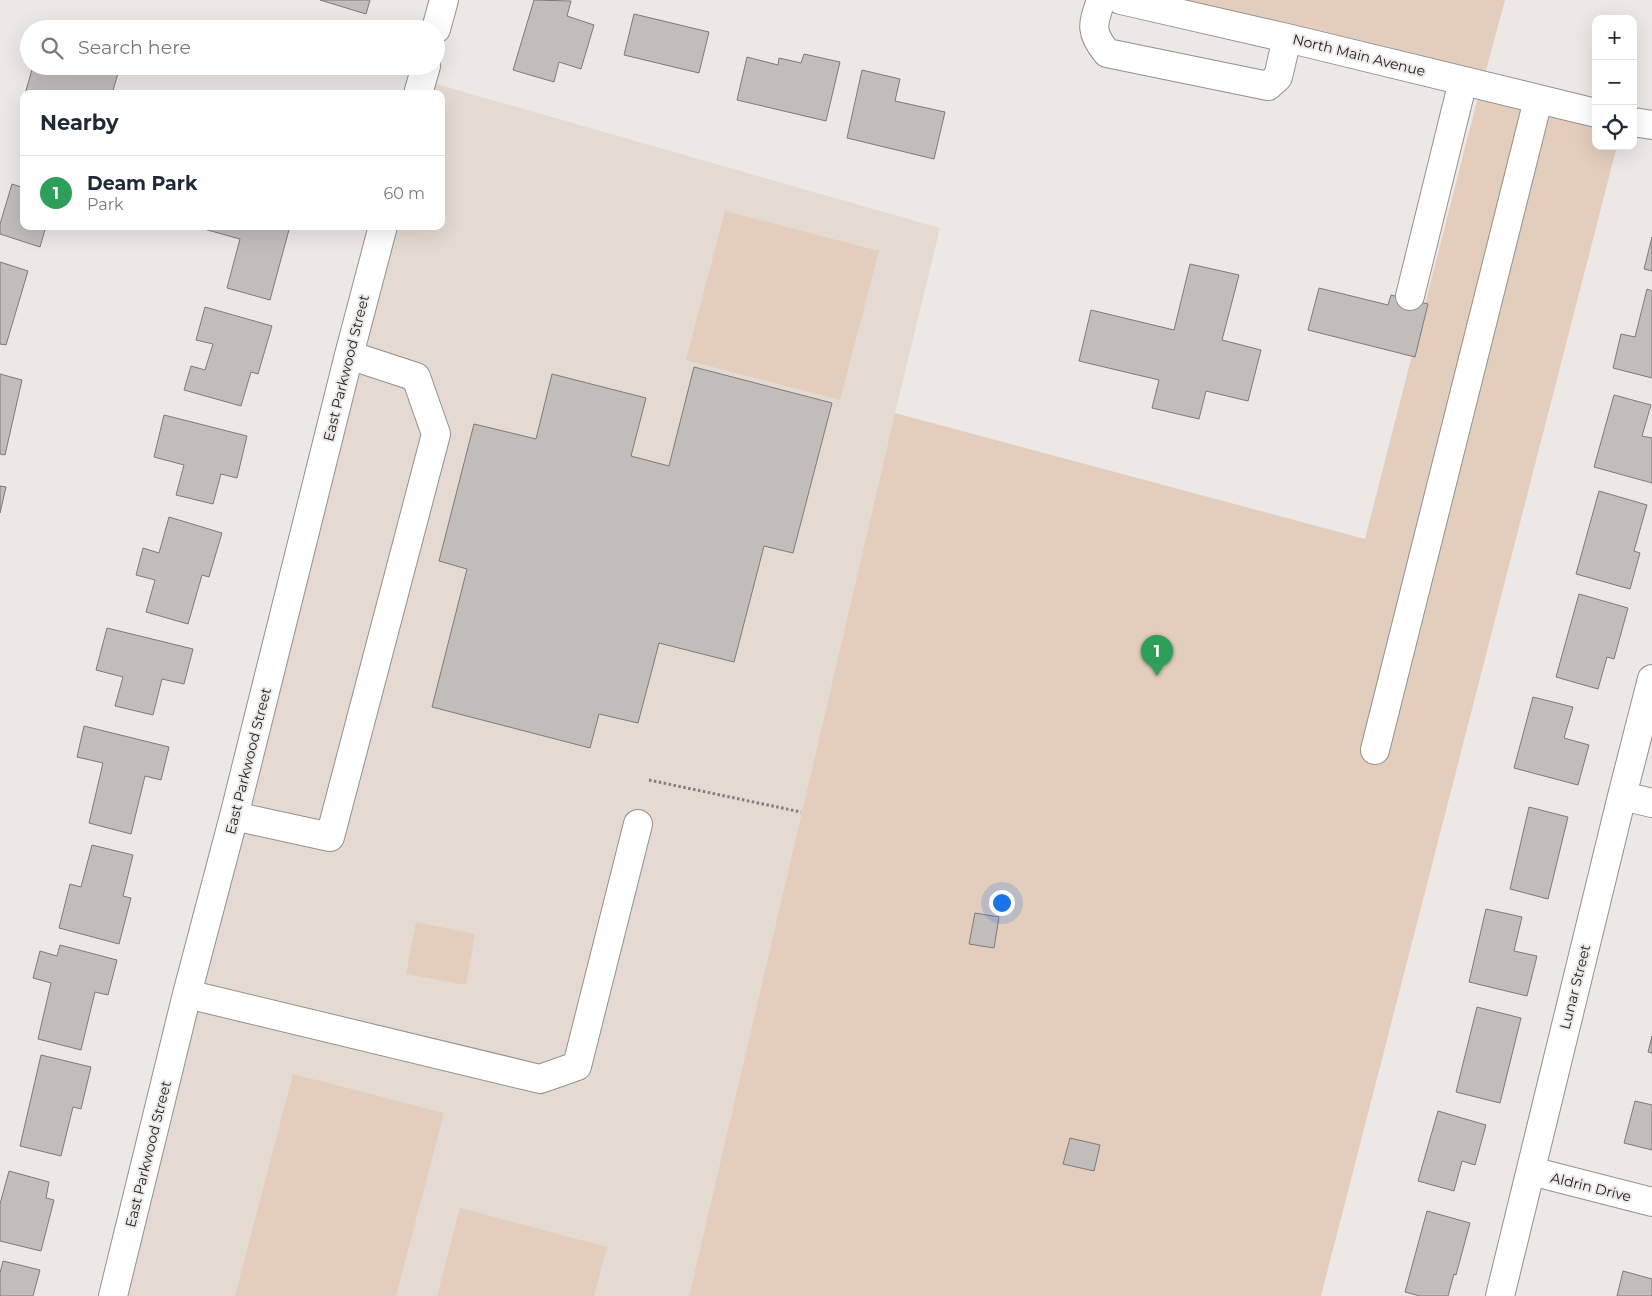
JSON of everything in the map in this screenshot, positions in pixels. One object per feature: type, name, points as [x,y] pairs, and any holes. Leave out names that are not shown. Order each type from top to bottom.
[{"type":"street","points":[[438,20],[444,0]]},
{"type":"street","name":"North Main Avenue","points":[[1121,0],[1592,112]]},
{"type":"street","points":[[1097,12],[1097,41],[1106,53],[1268,86],[1278,77],[1287,38]]},
{"type":"street","points":[[419,90],[423,75]]},
{"type":"street","points":[[1410,296],[1463,81]]},
{"type":"street","points":[[1375,750],[1538,100]]},
{"type":"street","points":[[1637,123],[1652,125]]},
{"type":"street","name":"East Parkwood Street","points":[[113,1296],[187,994],[234,816],[382,230]]},
{"type":"street","points":[[234,816],[330,837],[436,434],[416,377],[349,355]]},
{"type":"street","name":"Lunar Street","points":[[1500,1296],[1652,679]]},
{"type":"street","points":[[1622,796],[1652,803]]},
{"type":"street","points":[[187,994],[540,1079],[577,1066],[638,824]]},
{"type":"street","name":"Aldrin Drive","points":[[1530,1171],[1652,1202]]},
{"type":"path","points":[[649,780],[801,812]]},
{"type":"shaded area","points":[[1121,0],[1505,0],[1482,85],[1592,112],[1592,150],[1616,150],[1321,1296],[689,1296],[895,413],[1365,539],[1481,85]]},
{"type":"shaded area","points":[[422,80],[940,228],[689,1296],[113,1296],[382,230],[445,230],[445,90],[419,90]]},
{"type":"shaded area","points":[[725,211],[879,251],[840,400],[686,360]]},
{"type":"shaded area","points":[[416,922],[475,934],[466,985],[406,974]]},
{"type":"shaded area","points":[[293,1074],[444,1113],[396,1296],[235,1296]]},
{"type":"shaded area","points":[[460,1208],[607,1247],[594,1296],[437,1296]]},
{"type":"building","points":[[320,0],[370,0],[366,14]]},
{"type":"building","points":[[534,0],[571,1],[567,16],[594,25],[581,69],[559,62],[554,82],[513,70]]},
{"type":"building","points":[[634,14],[709,32],[699,73],[624,55]]},
{"type":"building","points":[[804,54],[840,62],[826,121],[737,100],[747,57],[778,65],[779,58],[801,63]]},
{"type":"building","points":[[862,70],[900,79],[895,101],[945,112],[934,159],[847,138]]},
{"type":"building","points":[[30,75],[117,75],[113,90],[26,90]]},
{"type":"building","points":[[12,184],[20,187],[20,230],[45,230],[40,247],[0,234],[0,224]]},
{"type":"building","points":[[208,230],[289,230],[270,300],[227,288],[240,239]]},
{"type":"building","points":[[1652,237],[1652,271],[1644,269]]},
{"type":"building","points":[[0,262],[28,271],[6,345],[0,344]]},
{"type":"building","points":[[1190,264],[1239,275],[1222,340],[1261,350],[1248,401],[1206,391],[1199,419],[1152,408],[1159,380],[1079,361],[1091,310],[1174,330]]},
{"type":"building","points":[[1319,288],[1388,305],[1391,295],[1428,304],[1415,357],[1308,330]]},
{"type":"building","points":[[1647,289],[1652,291],[1652,378],[1613,368],[1621,334],[1635,337]]},
{"type":"building","points":[[205,307],[272,326],[258,374],[251,372],[241,406],[184,390],[191,366],[205,370],[213,344],[196,340]]},
{"type":"building","points":[[694,367],[832,403],[793,553],[764,546],[734,662],[659,643],[638,723],[599,714],[590,748],[432,707],[467,569],[439,561],[474,424],[536,439],[552,374],[646,398],[631,456],[669,466]]},
{"type":"building","points":[[0,374],[22,380],[5,455],[0,454]]},
{"type":"building","points":[[1614,395],[1651,405],[1642,436],[1652,438],[1652,483],[1594,467]]},
{"type":"building","points":[[164,415],[247,436],[237,478],[221,474],[213,504],[176,495],[184,465],[154,457]]},
{"type":"building","points":[[0,486],[6,487],[0,513]]},
{"type":"building","points":[[1599,491],[1647,505],[1634,551],[1640,553],[1630,589],[1576,574]]},
{"type":"building","points":[[169,517],[222,533],[209,577],[202,575],[188,624],[146,612],[155,580],[136,575],[143,548],[159,553]]},
{"type":"building","points":[[1579,594],[1628,608],[1614,659],[1607,657],[1598,689],[1556,677]]},
{"type":"building","points":[[107,628],[193,649],[184,684],[162,679],[153,715],[115,706],[123,677],[96,670]]},
{"type":"building","points":[[1533,697],[1573,707],[1564,738],[1589,745],[1578,785],[1514,768]]},
{"type":"building","points":[[84,726],[169,747],[161,780],[145,776],[131,834],[89,823],[103,763],[77,757]]},
{"type":"building","points":[[1529,807],[1568,817],[1548,899],[1510,889]]},
{"type":"building","points":[[92,845],[133,855],[123,896],[131,898],[119,944],[59,928],[70,884],[81,887]]},
{"type":"building","points":[[1486,909],[1522,917],[1514,951],[1537,956],[1527,996],[1469,982]]},
{"type":"building","points":[[975,913],[999,917],[994,948],[969,944]]},
{"type":"building","points":[[60,945],[117,960],[108,995],[95,992],[81,1050],[38,1039],[51,983],[33,978],[40,951],[57,956]]},
{"type":"building","points":[[1477,1007],[1521,1018],[1500,1103],[1456,1092]]},
{"type":"building","points":[[1652,1036],[1652,1053],[1648,1052]]},
{"type":"building","points":[[41,1055],[91,1067],[81,1109],[73,1107],[61,1156],[20,1146]]},
{"type":"building","points":[[1635,1101],[1652,1105],[1652,1150],[1624,1143]]},
{"type":"building","points":[[1438,1111],[1486,1125],[1475,1165],[1462,1161],[1454,1191],[1418,1181]]},
{"type":"building","points":[[1070,1138],[1100,1145],[1094,1171],[1063,1164]]},
{"type":"building","points":[[9,1171],[49,1182],[46,1198],[54,1200],[41,1251],[0,1241],[0,1204]]},
{"type":"building","points":[[1427,1211],[1470,1223],[1456,1275],[1454,1274],[1448,1296],[1420,1296],[1405,1292]]},
{"type":"building","points":[[3,1261],[40,1270],[33,1296],[0,1296],[0,1273]]},
{"type":"building","points":[[1623,1271],[1652,1279],[1652,1296],[1617,1296]]},
{"type":"place","name":"Deam Park","points":[[1157,676]]}]
